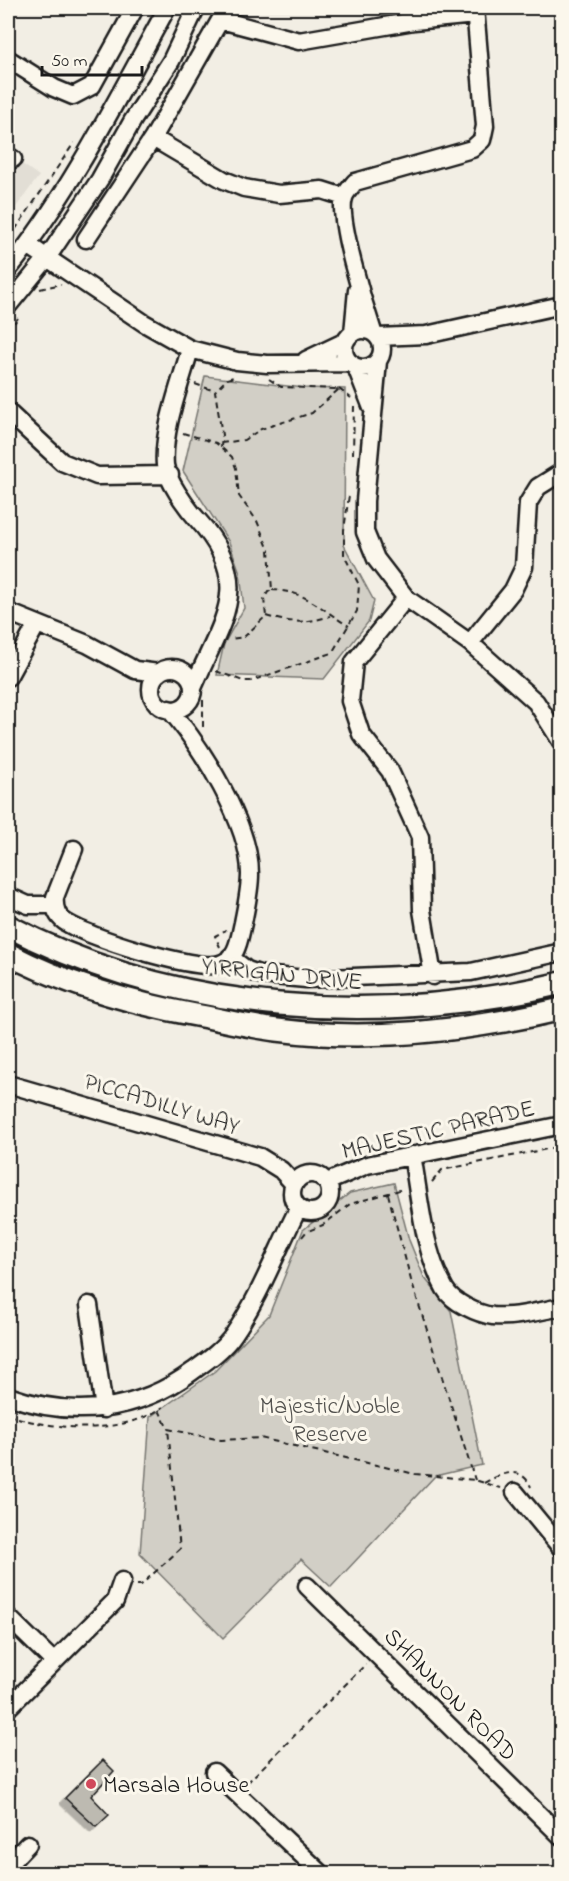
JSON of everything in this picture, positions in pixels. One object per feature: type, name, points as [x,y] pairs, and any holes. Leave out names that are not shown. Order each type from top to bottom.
[{"type":"main road","name":"YIRRIGAN DRIVE","points":[[8,926],[62,950],[146,980],[217,995],[286,1004],[345,1009],[443,1004],[561,982]]},
{"type":"main road","points":[[8,954],[51,975],[110,996]]},
{"type":"main road","points":[[8,964],[80,994],[110,996],[277,1030],[345,1035],[450,1030],[561,1009]]},
{"type":"street","points":[[8,59],[54,88],[73,96],[92,86],[135,8]]},
{"type":"street","points":[[8,270],[28,245],[126,83],[167,8]]},
{"type":"street","points":[[14,310],[100,179],[133,120],[171,61],[196,8]]},
{"type":"street","points":[[86,239],[153,138],[224,14],[299,41],[475,11],[485,126],[482,140],[472,149],[355,183],[344,197],[342,211],[358,284],[375,334],[382,345],[373,412],[365,532],[376,559],[406,598],[470,643],[536,702],[561,740]]},
{"type":"street","points":[[153,138],[224,180],[244,189],[279,194],[322,190],[344,197]]},
{"type":"street","points":[[28,245],[144,323],[190,350],[237,361],[353,365],[368,368],[380,358],[426,335]]},
{"type":"street","points":[[358,284],[345,355],[353,365],[373,412]]},
{"type":"street","points":[[293,364],[318,356],[363,330],[375,334],[426,335],[561,305]]},
{"type":"street","points":[[74,849],[57,886],[54,905],[62,920],[92,935],[188,964],[207,967],[228,959],[237,948],[248,898],[250,874],[248,852],[238,821],[190,716],[208,650],[225,620],[230,587],[228,565],[215,539],[180,501],[165,468],[165,443],[190,350]]},
{"type":"street","points":[[8,412],[62,462],[97,476],[170,475]]},
{"type":"street","points":[[470,643],[513,590],[524,567],[528,503],[538,487],[561,471]]},
{"type":"street","points":[[406,598],[354,662],[350,701],[361,734],[390,771],[420,837],[422,910],[433,976]]},
{"type":"street","points":[[8,612],[87,644],[118,663],[135,670],[159,673],[170,669],[179,670],[188,675],[196,693]]},
{"type":"street","points":[[8,677],[37,624]]},
{"type":"street","points":[[179,670],[208,650]]},
{"type":"street","points":[[118,663],[152,693],[158,704],[169,710],[201,740]]},
{"type":"street","points":[[152,693],[154,680],[159,673]]},
{"type":"street","points":[[169,710],[181,708],[196,693]]},
{"type":"street","points":[[8,896],[28,905],[54,905]]},
{"type":"street","points":[[228,959],[262,975],[306,979],[433,976],[471,972],[561,952]]},
{"type":"street","name":"PICCADILLY WAY","points":[[8,1084],[260,1157],[281,1170],[294,1184]]},
{"type":"street","name":"MAJESTIC PARADE","points":[[327,1182],[350,1170],[561,1125]]},
{"type":"street","points":[[412,1155],[428,1244],[446,1291],[463,1305],[490,1316],[508,1317],[561,1308]]},
{"type":"street","points":[[310,1174],[320,1176],[327,1182],[330,1197],[326,1206],[313,1213],[298,1209],[292,1200],[294,1184],[301,1177],[310,1174]]},
{"type":"street","points":[[8,1396],[53,1408],[104,1408],[155,1403],[206,1362],[232,1337],[250,1307],[298,1209]]},
{"type":"street","points":[[89,1305],[104,1408]]},
{"type":"street","points":[[515,1492],[561,1549]]},
{"type":"street","points":[[8,1708],[115,1601],[122,1581]]},
{"type":"street","name":"SHANNON ROAD","points":[[307,1586],[561,1837]]},
{"type":"street","points":[[8,1617],[54,1662]]},
{"type":"street","points":[[214,1772],[322,1874]]},
{"type":"street","points":[[8,1864],[28,1844]]},
{"type":"path","points":[[8,238],[79,135]]},
{"type":"path","points":[[40,290],[63,283]]},
{"type":"path","points":[[8,331],[14,310]]},
{"type":"path","points":[[221,445],[215,391],[227,379],[244,375]]},
{"type":"path","points":[[267,378],[281,387],[339,389],[350,396],[354,403],[353,458]]},
{"type":"path","points":[[221,445],[244,440],[261,429],[312,413],[339,389]]},
{"type":"path","points":[[169,430],[200,436],[221,445],[232,457],[236,468],[239,496],[257,521],[269,550],[272,590]]},
{"type":"path","points":[[212,669],[243,681],[251,681],[332,652],[357,611],[359,595],[359,585],[344,555],[344,530],[350,489]]},
{"type":"path","points":[[266,616],[264,599],[268,592],[272,590],[292,591],[310,598],[349,626]]},
{"type":"path","points":[[266,616],[291,623],[309,623],[331,615]]},
{"type":"path","points":[[226,640],[244,637],[266,616]]},
{"type":"path","points":[[196,693],[201,710],[201,740]]},
{"type":"path","points":[[228,959],[215,936],[232,927]]},
{"type":"path","points":[[301,1239],[306,1232],[323,1225],[350,1204],[432,1183],[442,1170],[561,1146]]},
{"type":"path","points":[[388,1194],[411,1280],[475,1480]]},
{"type":"path","points":[[155,1403],[168,1404]]},
{"type":"path","points":[[122,1581],[141,1585],[180,1549],[168,1429],[155,1403]]},
{"type":"path","points":[[168,1429],[221,1440],[260,1438],[415,1474],[475,1480],[515,1492]]},
{"type":"path","points":[[236,1794],[376,1654]]},
{"type":"shaded area","points":[[8,154],[39,176],[8,218]]},
{"type":"green space","points":[[205,376],[304,388],[345,389],[344,545],[374,601],[369,621],[324,679],[217,675],[224,644],[244,608],[240,573],[229,542],[183,471]]},
{"type":"green space","name":"Majestic/Noble Reserve","points":[[394,1183],[409,1240],[424,1277],[451,1311],[482,1465],[435,1476],[331,1587],[301,1559],[223,1638],[140,1554],[150,1417],[215,1371],[269,1315],[303,1230],[350,1193]]},
{"type":"building","name":"Marsala House","points":[[103,1760],[114,1771],[91,1796],[109,1815],[96,1827],[65,1798]]},
{"type":"place","name":"Marsala House","points":[[91,1784]]}]
